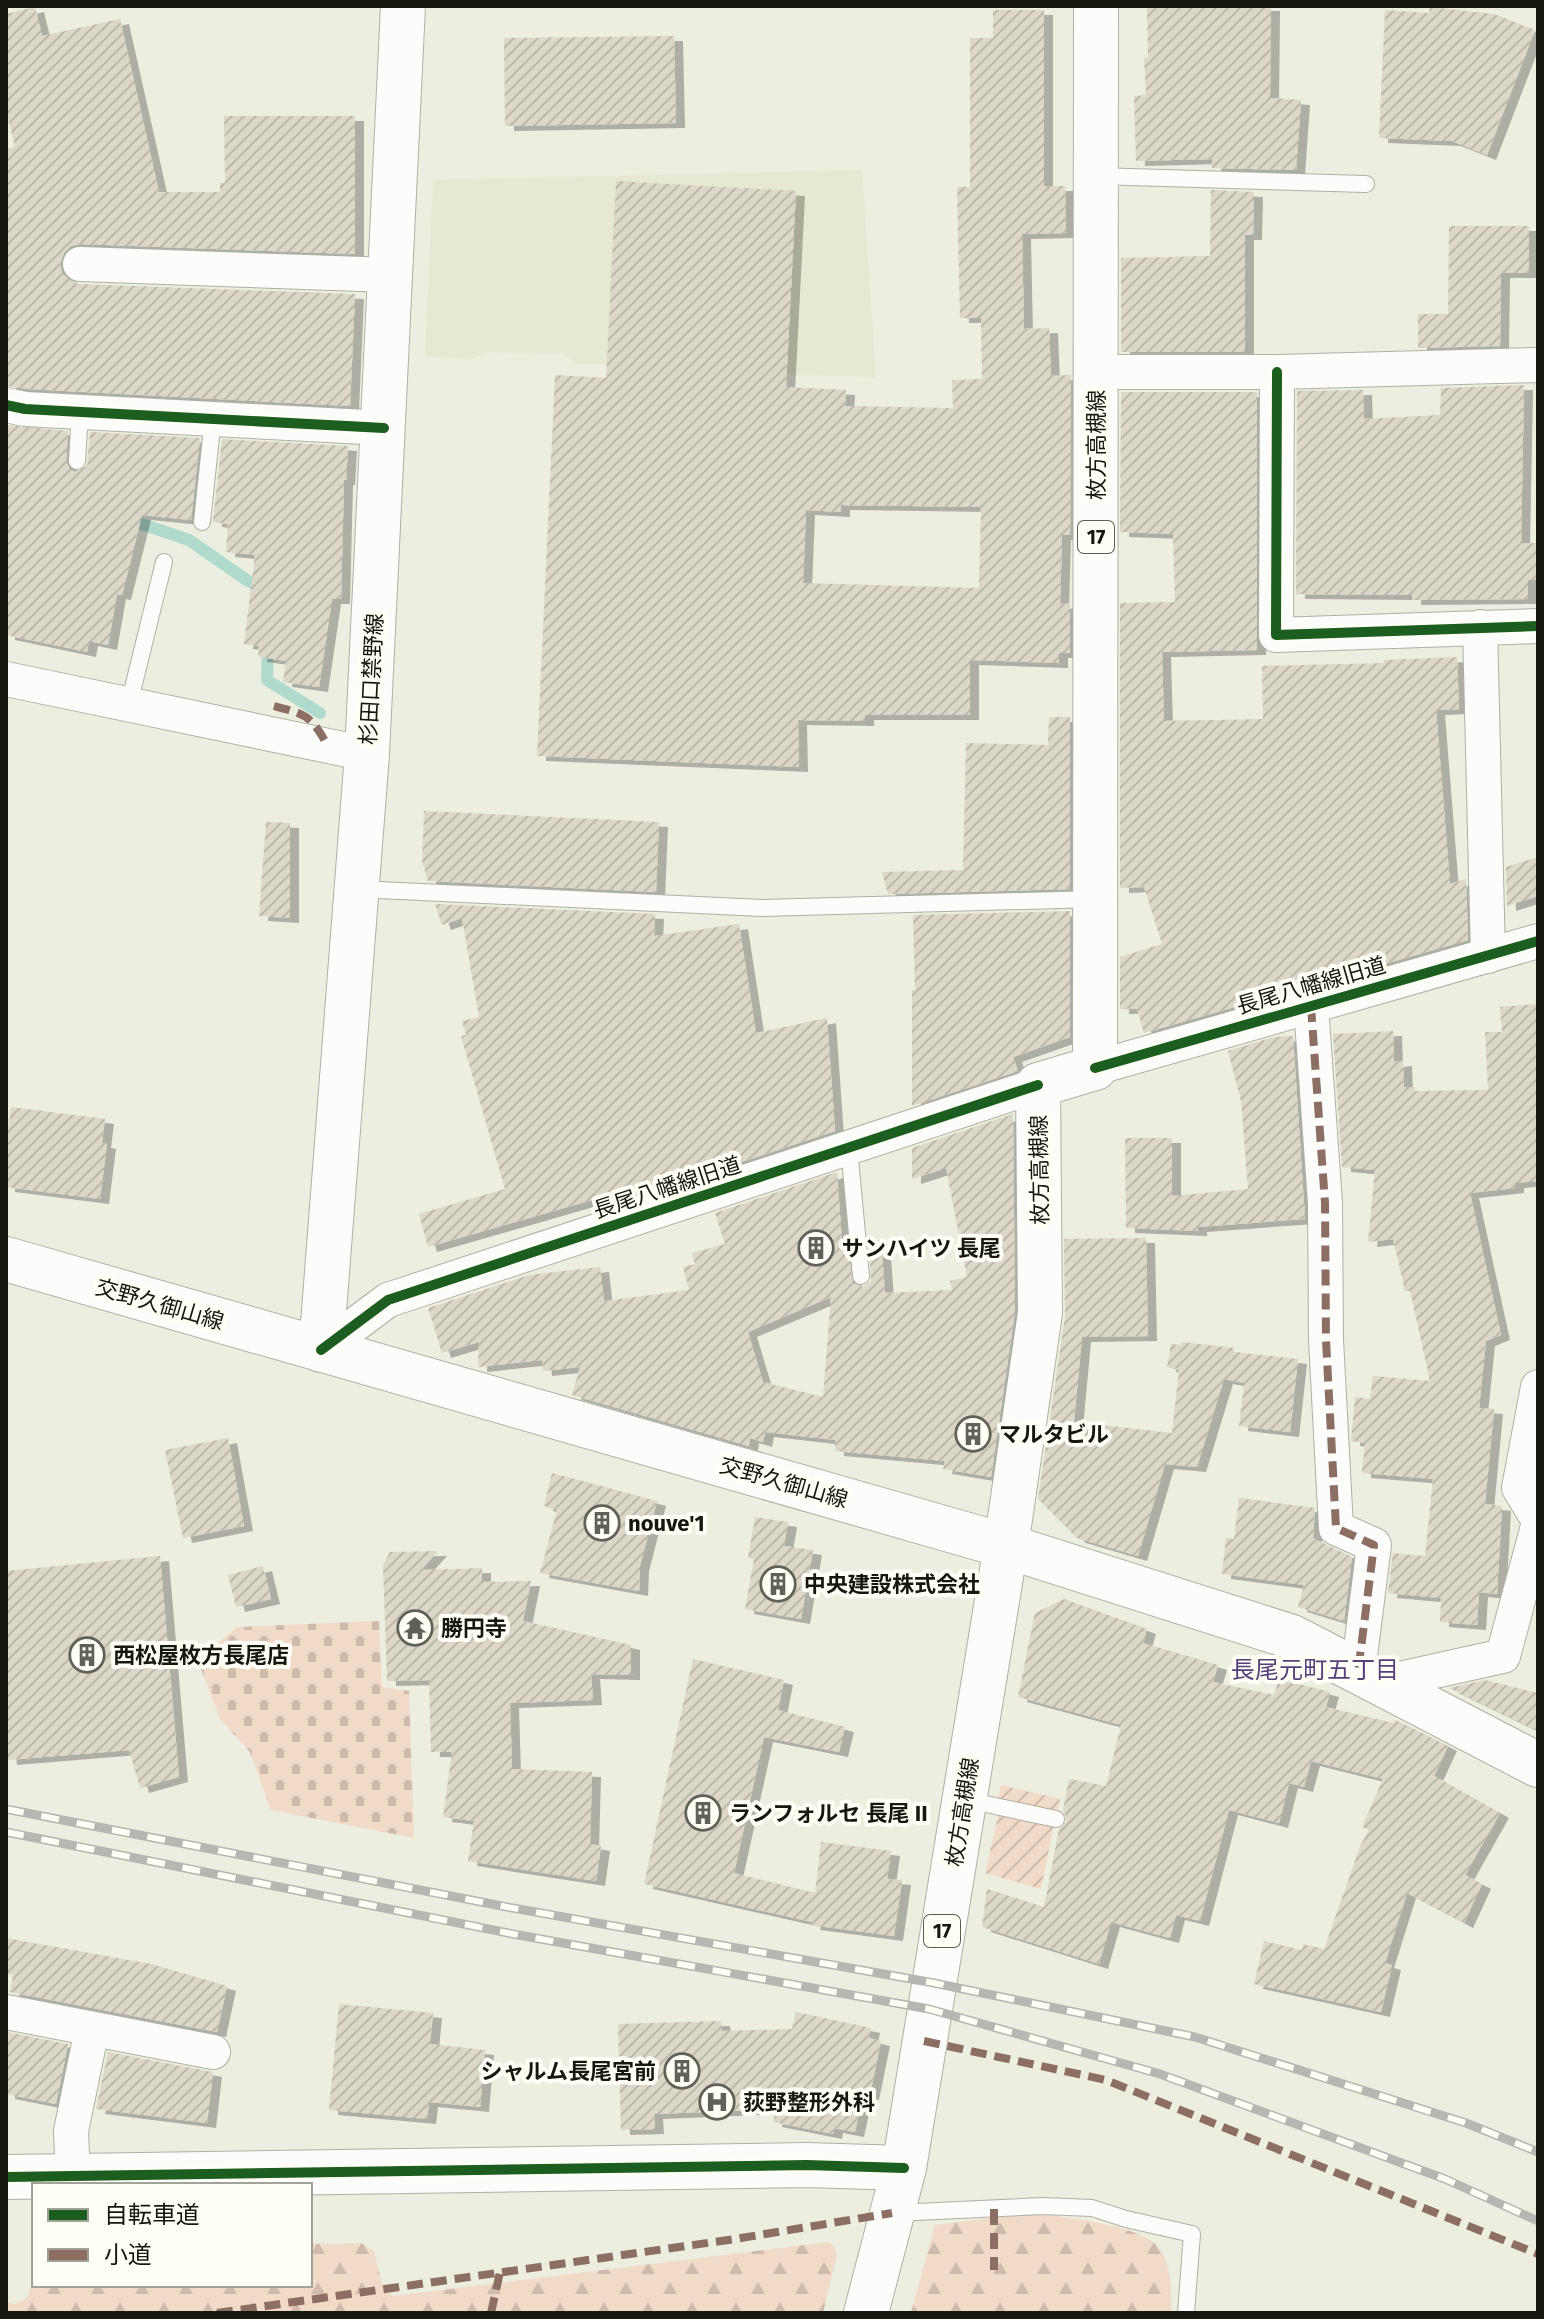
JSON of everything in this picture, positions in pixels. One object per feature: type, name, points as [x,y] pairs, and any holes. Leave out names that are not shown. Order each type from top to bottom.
[{"type":"main road","name":"杉田口禁野線","points":[[321,1350],[367,754],[403,6]]},
{"type":"main road","name":"枚方高槻線","points":[[866,2313],[904,2168],[1006,1546],[1040,1313],[1038,1085],[1095,1068],[1096,6]]},
{"type":"main road","name":"交野久御山線","points":[[6,1259],[1006,1546],[1292,1637],[1538,1765]]},
{"type":"main road","points":[[6,2177],[806,2165],[904,2168]]},
{"type":"street","points":[[80,264],[390,275]]},
{"type":"street","points":[[1096,372],[1277,372],[1538,365]]},
{"type":"street","points":[[1277,372],[1276,635],[1538,626]]},
{"type":"street","points":[[6,405],[25,409],[384,428]]},
{"type":"street","points":[[1480,627],[1488,956]]},
{"type":"street","points":[[6,679],[367,754]]},
{"type":"street","name":"長尾八幡線旧道","points":[[1095,1068],[1538,941]]},
{"type":"street","points":[[1311,1006],[1325,1203],[1326,1340],[1336,1528],[1374,1545],[1370,1678],[1503,1656],[1538,1526]]},
{"type":"street","name":"長尾八幡線旧道","points":[[321,1350],[388,1300],[1038,1085]]},
{"type":"street","points":[[1538,1387],[1519,1488],[1538,1519]]},
{"type":"street","points":[[6,2012],[213,2052]]},
{"type":"street","points":[[73,2177],[71,2131],[92,2029]]},
{"type":"lane","points":[[1096,176],[1366,184]]},
{"type":"lane","points":[[77,461],[80,412]]},
{"type":"lane","points":[[202,522],[213,418]]},
{"type":"lane","points":[[129,704],[164,562]]},
{"type":"lane","points":[[357,889],[762,908],[1096,899]]},
{"type":"lane","points":[[849,1148],[861,1276]]},
{"type":"lane","points":[[964,1799],[1056,1819]]},
{"type":"lane","points":[[892,2213],[1043,2206],[1092,2208],[1192,2234],[1186,2313]]},
{"type":"shaded area","points":[[862,170],[876,377],[738,373],[732,365],[577,364],[564,354],[489,352],[471,359],[425,356],[433,180]]},
{"type":"green space","points":[[379,1621],[382,1687],[409,1691],[414,1838],[271,1810],[250,1752],[220,1719],[198,1661],[237,1627]]},
{"type":"green space","points":[[1001,1785],[1060,1799],[1057,1813],[998,1798]]},
{"type":"green space","points":[[999,1812],[1054,1825],[1041,1889],[985,1873]]},
{"type":"green space","points":[[1030,2213],[1099,2223],[1150,2240],[1159,2248],[1169,2271],[1171,2313],[911,2313],[935,2225]]},
{"type":"green space","points":[[828,2242],[837,2254],[823,2313],[6,2313],[6,2302],[15,2304],[27,2298],[32,2284],[32,2287],[312,2287],[312,2244],[361,2243],[374,2251],[383,2287],[393,2296]]},
{"type":"building","points":[[1147,6],[1271,6],[1270,98],[1301,100],[1296,170],[1212,168],[1212,159],[1136,161],[1134,96],[1146,95],[1144,58],[1148,58]]},
{"type":"building","points":[[35,7],[42,36],[120,19],[159,192],[220,192],[220,183],[225,183],[224,116],[355,116],[355,254],[81,244],[71,246],[60,264],[62,273],[79,284],[355,294],[350,406],[7,386],[6,149],[15,147],[6,110],[6,14]]},
{"type":"building","points":[[1430,7],[1494,14],[1535,30],[1487,155],[1452,141],[1379,138],[1385,10],[1429,13]]},
{"type":"building","points":[[993,10],[1044,10],[1044,186],[1065,186],[1066,233],[1022,234],[1024,329],[1049,328],[1051,376],[1071,375],[1070,535],[1062,535],[1060,604],[1070,603],[1070,653],[1059,653],[1059,663],[970,660],[970,715],[865,715],[865,721],[798,720],[799,767],[537,756],[555,375],[606,378],[616,181],[796,191],[786,387],[846,390],[845,406],[953,408],[952,380],[982,379],[981,318],[960,318],[957,187],[970,187],[970,38],[993,38]],"holes":[[[841,505],[981,507],[979,588],[803,583],[806,510],[841,512]]]},
{"type":"building","points":[[674,36],[676,123],[505,126],[504,38]]},
{"type":"building","points":[[1211,190],[1254,192],[1253,235],[1245,235],[1245,352],[1121,352],[1121,258],[1210,256]]},
{"type":"building","points":[[1449,226],[1529,226],[1529,273],[1501,273],[1500,346],[1418,348],[1418,314],[1448,314]]},
{"type":"building","points":[[1524,385],[1521,543],[1538,543],[1538,580],[1528,580],[1528,599],[1412,600],[1412,595],[1296,594],[1297,391],[1363,390],[1364,419],[1440,415],[1441,388]]},
{"type":"building","points":[[1121,392],[1257,392],[1257,650],[1162,652],[1164,721],[1263,719],[1262,666],[1384,663],[1384,660],[1457,657],[1459,709],[1436,710],[1450,884],[1466,879],[1468,940],[1144,1033],[1137,1009],[1120,1009],[1120,957],[1162,944],[1144,887],[1120,888],[1120,603],[1175,602],[1173,534],[1120,532]]},
{"type":"building","points":[[6,425],[68,431],[66,461],[70,470],[76,472],[87,466],[90,432],[200,438],[191,520],[142,515],[122,595],[117,594],[108,645],[89,641],[87,652],[6,635]]},
{"type":"building","points":[[222,439],[348,446],[344,480],[341,599],[332,599],[319,687],[283,682],[286,661],[258,657],[259,646],[244,644],[255,555],[226,552],[228,524],[213,522]]},
{"type":"building","points":[[1049,717],[1070,717],[1070,889],[888,894],[882,872],[963,870],[966,743],[1048,745]]},
{"type":"building","points":[[424,811],[659,822],[656,892],[428,881],[422,861]]},
{"type":"building","points":[[266,822],[290,823],[290,918],[259,916]]},
{"type":"building","points":[[1538,857],[1538,896],[1507,906],[1506,867]]},
{"type":"building","points":[[435,904],[655,914],[654,936],[739,924],[756,1033],[827,1018],[835,1131],[681,1182],[603,1200],[602,1197],[428,1247],[419,1214],[505,1189],[461,1036],[466,1035],[462,1021],[479,1017],[462,918],[442,925]]},
{"type":"building","points":[[1070,911],[1070,1037],[1013,1057],[1018,1071],[912,1106],[913,915]]},
{"type":"building","points":[[1538,1004],[1538,1181],[1515,1183],[1515,1188],[1470,1193],[1501,1335],[1486,1341],[1479,1408],[1494,1409],[1485,1504],[1502,1506],[1497,1594],[1479,1592],[1477,1625],[1440,1622],[1441,1598],[1388,1593],[1393,1553],[1425,1556],[1433,1479],[1362,1473],[1365,1443],[1351,1441],[1355,1397],[1370,1399],[1373,1376],[1430,1381],[1410,1291],[1405,1291],[1393,1239],[1368,1242],[1375,1170],[1342,1167],[1333,1034],[1393,1031],[1394,1062],[1403,1061],[1404,1087],[1415,1087],[1415,1091],[1488,1090],[1485,1032],[1502,1032],[1500,1007]]},
{"type":"building","points":[[1293,1036],[1305,1219],[1198,1227],[1198,1231],[1126,1228],[1125,1138],[1172,1138],[1172,1196],[1248,1189],[1241,1101],[1228,1051],[1274,1037]]},
{"type":"building","points":[[11,1107],[105,1119],[102,1143],[107,1144],[100,1199],[6,1187],[6,1147]]},
{"type":"building","points":[[1013,1114],[1015,1311],[991,1477],[943,1469],[945,1461],[835,1451],[835,1440],[765,1432],[763,1442],[750,1438],[749,1446],[572,1395],[580,1367],[543,1371],[542,1360],[478,1367],[479,1342],[442,1353],[428,1308],[529,1275],[600,1267],[604,1301],[689,1290],[683,1267],[695,1264],[692,1253],[725,1244],[715,1213],[837,1172],[842,1243],[847,1242],[853,1283],[863,1287],[871,1281],[869,1241],[881,1240],[885,1293],[952,1290],[950,1281],[967,1277],[946,1168],[912,1179],[912,1148]],"holes":[[[831,1297],[823,1397],[763,1382],[748,1332]]]},
{"type":"building","points":[[1146,1238],[1148,1336],[1082,1337],[1074,1422],[1172,1433],[1179,1370],[1167,1367],[1171,1344],[1181,1345],[1182,1342],[1234,1348],[1234,1352],[1298,1359],[1290,1432],[1239,1426],[1244,1383],[1224,1379],[1197,1467],[1165,1464],[1138,1556],[1077,1538],[1038,1499],[1065,1317],[1064,1239]]},
{"type":"building","points":[[228,1438],[244,1526],[183,1538],[165,1450]]},
{"type":"building","name":"nouve'1","points":[[552,1473],[657,1501],[640,1566],[639,1591],[540,1573],[557,1510],[544,1506]]},
{"type":"building","points":[[1239,1498],[1315,1508],[1313,1538],[1352,1557],[1344,1621],[1298,1607],[1304,1585],[1222,1574],[1226,1538],[1234,1539]]},
{"type":"building","name":"中央建設株式会社","points":[[755,1517],[788,1522],[784,1546],[813,1550],[801,1619],[745,1609],[754,1559],[748,1558]]},
{"type":"building","points":[[438,1551],[421,1570],[482,1568],[482,1582],[531,1581],[523,1621],[631,1645],[631,1675],[591,1674],[593,1700],[510,1703],[512,1769],[592,1772],[590,1844],[601,1846],[596,1881],[468,1861],[474,1821],[443,1817],[452,1752],[431,1752],[429,1680],[387,1681],[383,1565],[390,1552]]},
{"type":"building","name":"西松屋枚方長尾店","points":[[160,1556],[179,1777],[140,1788],[129,1750],[8,1760],[6,1571]]},
{"type":"building","points":[[263,1566],[271,1599],[236,1607],[228,1575]]},
{"type":"building","points":[[1064,1599],[1147,1629],[1143,1643],[1218,1665],[1213,1682],[1274,1695],[1279,1679],[1330,1692],[1326,1707],[1393,1723],[1395,1720],[1410,1727],[1448,1746],[1434,1776],[1500,1813],[1465,1875],[1482,1884],[1464,1923],[1407,1893],[1385,1963],[1392,1965],[1381,2012],[1254,1984],[1264,1941],[1302,1950],[1303,1944],[1324,1949],[1361,1844],[1369,1830],[1362,1827],[1383,1779],[1311,1761],[1304,1787],[1289,1783],[1279,1823],[1229,1810],[1200,1921],[1176,1915],[1170,1938],[1111,1922],[1099,1964],[982,1927],[987,1889],[1044,1907],[1059,1829],[1067,1821],[1063,1810],[1069,1779],[1106,1786],[1121,1725],[1018,1697],[1035,1613]]},
{"type":"building","name":"ランフォルセ 長尾 II","points":[[693,1659],[784,1680],[778,1710],[845,1727],[839,1752],[764,1737],[734,1873],[815,1893],[821,1842],[891,1851],[887,1879],[902,1880],[894,1936],[811,1925],[812,1922],[644,1884]]},
{"type":"building","points":[[1485,1680],[1538,1693],[1538,1731],[1449,1688]]},
{"type":"building","points":[[6,1938],[151,1964],[227,1986],[217,2032],[10,1992],[13,1975],[6,1974]]},
{"type":"building","points":[[339,2004],[433,2013],[430,2044],[485,2050],[480,2107],[429,2102],[427,2119],[329,2110]]},
{"type":"building","points":[[796,2012],[871,2028],[869,2038],[881,2041],[870,2095],[863,2094],[855,2132],[834,2128],[833,2134],[773,2122],[776,2109],[654,2114],[655,2129],[621,2130],[618,2024],[721,2021],[722,2031],[792,2029]]},
{"type":"building","points":[[6,2032],[68,2044],[56,2104],[6,2094]]},
{"type":"building","points":[[108,2052],[213,2072],[207,2123],[96,2109]]},
{"type":"waterway","points":[[127,519],[189,540],[248,581],[266,588]]},
{"type":"waterway","points":[[268,645],[267,680],[320,713]]},
{"type":"railway","points":[[6,1809],[507,1907],[934,1983],[1195,2037],[1466,2123],[1538,2152]]},
{"type":"railway","points":[[6,1832],[513,1934],[929,2009],[1160,2074],[1445,2179],[1538,2221]]},
{"type":"marked path","points":[[274,706],[307,718],[328,746]]},
{"type":"marked path","points":[[1311,1006],[1325,1203],[1326,1340],[1336,1528],[1374,1545],[1358,1672]]},
{"type":"marked path","points":[[924,2041],[1106,2080],[1538,2254]]},
{"type":"marked path","points":[[994,2209],[994,2270]]},
{"type":"marked path","points":[[217,2313],[735,2239],[892,2213]]},
{"type":"marked path","points":[[491,2313],[500,2272]]},
{"type":"cycle path","points":[[1277,372],[1276,635],[1538,626]]},
{"type":"cycle path","points":[[6,405],[25,409],[384,428]]},
{"type":"cycle path","points":[[1095,1068],[1538,941]]},
{"type":"cycle path","points":[[321,1350],[388,1300],[1038,1085]]},
{"type":"cycle path","points":[[6,2177],[806,2165],[904,2168]]},
{"type":"place","name":"サンハイツ 長尾","points":[[816,1248]]},
{"type":"place","name":"マルタビル","points":[[973,1434]]},
{"type":"place","name":"nouve'1","points":[[602,1523]]},
{"type":"place","name":"中央建設株式会社","points":[[778,1584]]},
{"type":"place","name":"勝円寺","points":[[415,1628]]},
{"type":"place","name":"西松屋枚方長尾店","points":[[87,1655]]},
{"type":"place","name":"ランフォルセ 長尾 II","points":[[703,1813]]},
{"type":"place","name":"シャルム長尾宮前","points":[[682,2071]]},
{"type":"place","name":"荻野整形外科","points":[[717,2102]]},
{"type":"district","name":"長尾元町五丁目","points":[[1315,1670]]}]
